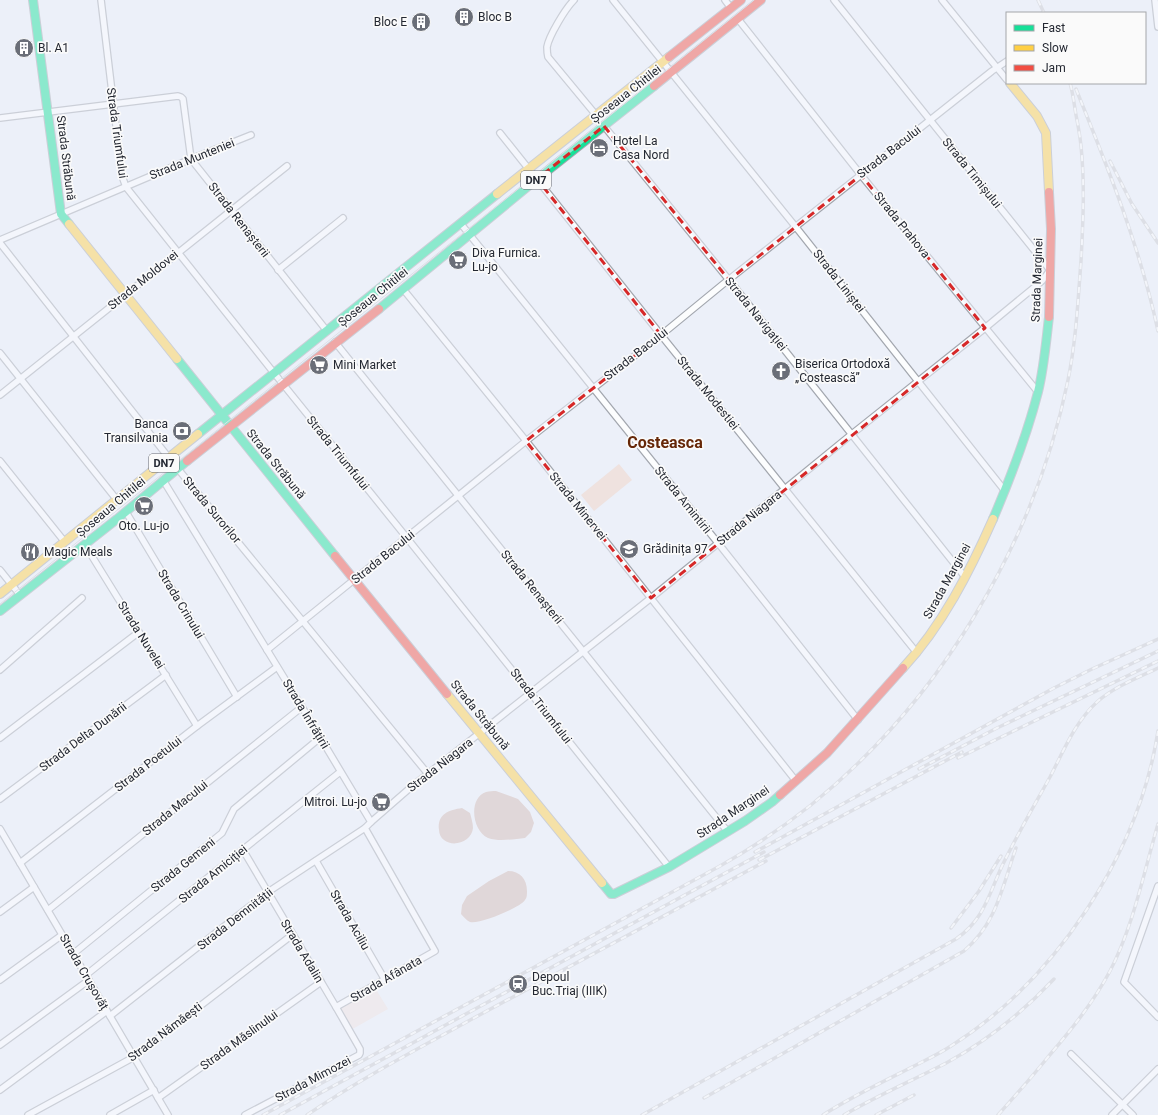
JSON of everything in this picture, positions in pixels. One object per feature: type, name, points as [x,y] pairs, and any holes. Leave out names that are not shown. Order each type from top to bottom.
[{"type":"street","name":"Strada Străbună","points":[[33,0],[61,214],[354,580],[611,894]]},
{"type":"street","name":"Strada Triumfului","points":[[101,0],[122,176],[126,187],[669,867]]},
{"type":"street","points":[[574,0],[567,8],[551,37],[547,49],[548,57],[596,115]]},
{"type":"street","points":[[613,0],[663,63]]},
{"type":"street","points":[[724,0],[731,8]]},
{"type":"street","name":"Șoseaua Chitilei","points":[[0,611],[126,512],[177,468],[274,374],[741,0]]},
{"type":"street","name":"Șoseaua Chitilei","points":[[0,594],[169,458],[283,384],[335,342],[368,318],[537,179],[761,0]]},
{"type":"street","name":"Strada Timișului","points":[[834,0],[1050,270]]},
{"type":"street","points":[[942,0],[1006,79]]},
{"type":"street","points":[[1155,0],[1158,27]]},
{"type":"street","name":"Strada Prahova","points":[[738,19],[861,175],[1038,392]]},
{"type":"street","name":"Strada Bacului","points":[[267,650],[526,441],[996,67],[1006,62]]},
{"type":"street","name":"Strada Liniștei","points":[[663,63],[796,227],[1005,491]]},
{"type":"street","name":"Strada Marginei","points":[[611,894],[614,894],[669,867],[728,832],[761,810],[828,753],[917,653],[934,629],[965,577],[980,548],[1005,491],[1024,439],[1038,392],[1045,354],[1049,316],[1051,229],[1046,133],[1037,116],[1011,84]]},
{"type":"street","points":[[0,118],[178,96],[183,99],[191,159]]},
{"type":"street","name":"Strada Navigației","points":[[604,126],[729,280],[965,577]]},
{"type":"street","name":"Strada Modestiei","points":[[500,133],[917,653]]},
{"type":"street","name":"Strada Munteniei","points":[[0,240],[191,159],[252,135]]},
{"type":"street","name":"Strada Renașterii","points":[[191,159],[327,331]]},
{"type":"street","name":"Strada Moldovei","points":[[0,395],[287,166]]},
{"type":"street","points":[[278,270],[343,218]]},
{"type":"street","name":"Strada Amintirii","points":[[461,224],[718,543],[858,720]]},
{"type":"street","name":"Strada Surorilor","points":[[0,243],[177,468],[428,774]]},
{"type":"street","name":"Strada Niagara","points":[[371,822],[428,774],[651,598],[985,328],[1042,280],[1050,270]]},
{"type":"street","name":"Strada Minervei","points":[[403,289],[526,441],[796,781]]},
{"type":"street","name":"Strada Renașterii","points":[[335,342],[728,832]]},
{"type":"street","points":[[0,353],[116,500]]},
{"type":"street","points":[[0,460],[64,541]]},
{"type":"street","name":"Strada Înfrățirii","points":[[163,480],[371,822]]},
{"type":"street","name":"Strada Crinului","points":[[126,512],[237,697]]},
{"type":"street","name":"Strada Nuvelei","points":[[84,545],[197,726]]},
{"type":"street","points":[[0,570],[20,595]]},
{"type":"street","points":[[0,670],[82,598]]},
{"type":"street","points":[[0,738],[139,632]]},
{"type":"street","name":"Strada Poetului","points":[[20,863],[197,726],[277,667]]},
{"type":"street","name":"Strada Delta Dunării","points":[[0,799],[166,675]]},
{"type":"street","name":"Strada Macului","points":[[48,910],[302,707]]},
{"type":"street","name":"Strada Gemeni","points":[[73,954],[222,833],[234,809],[320,737]]},
{"type":"street","name":"Strada Amiciției","points":[[0,1045],[88,978],[340,772]]},
{"type":"street","points":[[365,828],[371,822]]},
{"type":"street","name":"Strada Demnității","points":[[0,1090],[109,1014],[268,892],[365,828]]},
{"type":"street","name":"Strada Afânata","points":[[336,1007],[436,951],[365,828]]},
{"type":"street","name":"Strada Crușovăț","points":[[1,833],[48,910],[168,1115]]},
{"type":"street","name":"Strada Adalin","points":[[243,850],[336,1007],[360,1049],[360,1053]]},
{"type":"street","name":"Strada Aciliu","points":[[316,861],[385,980]]},
{"type":"street","points":[[1158,886],[1124,982],[1158,1017]]},
{"type":"street","points":[[0,912],[34,887]]},
{"type":"street","points":[[0,980],[62,935]]},
{"type":"street","name":"Strada Nămăești","points":[[28,1115],[134,1057],[292,935]]},
{"type":"street","name":"Strada Măslinului","points":[[158,1098],[321,982]]},
{"type":"street","name":"Strada Mimozei","points":[[245,1115],[359,1055],[360,1053]]},
{"type":"street","points":[[1071,1054],[1133,1115]]},
{"type":"street","points":[[1112,1115],[1158,1069]]},
{"type":"street","points":[[110,1115],[154,1090]]},
{"type":"highlighted area","points":[[604,126],[729,280],[861,175],[985,328],[651,598],[526,441],[661,335],[537,179]]},
{"type":"shaded area","points":[[619,464],[632,480],[594,511],[581,495]]},
{"type":"shaded area","points":[[496,791],[518,799],[530,812],[534,823],[531,832],[525,838],[497,840],[488,838],[478,829],[474,815],[476,801],[480,795],[486,792]]},
{"type":"shaded area","points":[[462,808],[470,813],[473,826],[472,833],[462,842],[448,842],[441,837],[439,831],[440,820],[448,812]]},
{"type":"shaded area","points":[[508,871],[516,872],[524,879],[527,887],[527,897],[525,900],[508,911],[490,918],[474,922],[467,920],[461,914],[462,905],[467,896],[489,881]]},
{"type":"shaded area","points":[[374,986],[388,1009],[349,1031],[336,1007]]},
{"type":"tram line","points":[[0,604],[754,0]]},
{"type":"railway","points":[[1038,0],[1044,12]]},
{"type":"railway","points":[[263,1115],[744,852],[789,822],[811,805],[858,764],[901,718],[940,668],[976,614],[1006,558],[1032,500],[1053,441],[1068,380],[1073,351],[1081,261],[1083,175],[1079,130],[1070,84]]},
{"type":"railway","points":[[1076,89],[1133,238],[1151,300],[1158,331]]},
{"type":"railway","points":[[1110,161],[1132,204],[1158,243]]},
{"type":"railway","points":[[755,852],[1054,688],[1158,639]]},
{"type":"railway","points":[[919,769],[997,728],[1158,651]]},
{"type":"railway","points":[[958,758],[1158,661]]},
{"type":"railway","points":[[642,1115],[956,939],[965,932],[973,924],[985,906],[1002,866],[1070,738],[1082,719],[1097,702],[1111,692],[1158,668]]},
{"type":"railway","points":[[823,1115],[859,1094],[951,1046],[989,1019],[1025,986],[1058,949],[1087,910],[1112,867],[1132,822],[1148,777],[1158,731]]},
{"type":"railway","points":[[759,860],[962,752]]},
{"type":"railway","points":[[998,1115],[1030,1079],[1073,1026],[1089,1005],[1110,971],[1132,918],[1158,824]]},
{"type":"railway","points":[[704,1098],[964,951],[984,929],[991,916],[997,904],[1016,848]]},
{"type":"railway","points":[[280,1115],[764,852]]},
{"type":"railway","points":[[951,928],[979,891],[1001,856]]},
{"type":"railway","points":[[307,1115],[347,1089],[472,1019],[766,861]]},
{"type":"railway","points":[[844,1115],[948,1062],[991,1035],[1030,1003],[1054,979]]},
{"type":"railway","points":[[876,1115],[914,1095]]},
{"type":"traffic: fast","points":[[33,0],[61,214],[69,224]]},
{"type":"traffic: fast","points":[[379,309],[537,179],[654,86]]},
{"type":"traffic: fast","points":[[198,434],[497,194]]},
{"type":"traffic: fast","points":[[993,519],[1018,457],[1034,408],[1042,374],[1049,317]]},
{"type":"traffic: fast","points":[[177,359],[335,556]]},
{"type":"traffic: fast","points":[[0,611],[117,519],[187,461]]},
{"type":"traffic: fast","points":[[602,883],[611,894],[614,894],[669,867],[745,821],[780,795]]},
{"type":"traffic: slow","points":[[497,194],[669,57]]},
{"type":"traffic: slow","points":[[1011,84],[1037,116],[1046,133],[1049,192]]},
{"type":"traffic: slow","points":[[69,224],[177,359]]},
{"type":"traffic: slow","points":[[0,594],[198,434]]},
{"type":"traffic: slow","points":[[903,668],[917,652],[943,616],[965,578],[993,519]]},
{"type":"traffic: slow","points":[[447,694],[602,883]]},
{"type":"traffic: jam","points":[[669,57],[741,0]]},
{"type":"traffic: jam","points":[[654,86],[761,0]]},
{"type":"traffic: jam","points":[[1049,192],[1051,229],[1049,317]]},
{"type":"traffic: jam","points":[[187,461],[379,309]]},
{"type":"traffic: jam","points":[[335,556],[447,694]]},
{"type":"traffic: jam","points":[[780,795],[827,753],[903,668]]},
{"type":"place","name":"Bloc B","points":[[464,17]]},
{"type":"place","name":"Bloc E","points":[[421,22]]},
{"type":"place","name":"Bl. A1","points":[[24,48]]},
{"type":"place","name":"Hotel La Casa Nord","points":[[599,148]]},
{"type":"place","name":"Diva Furnica. Lu-jo","points":[[458,260]]},
{"type":"place","name":"Mini Market","points":[[319,365]]},
{"type":"place","name":"Biserica Ortodoxă „Costească”","points":[[781,371]]},
{"type":"place","name":"Banca Transilvania","points":[[182,431]]},
{"type":"place","name":"Oto. Lu-jo","points":[[144,506]]},
{"type":"place","name":"Grădinița 97","points":[[629,549]]},
{"type":"place","name":"Magic Meals","points":[[30,552]]},
{"type":"place","name":"Mitroi. Lu-jo","points":[[381,802]]},
{"type":"place","name":"Depoul Buc.Triaj (IIIK)","points":[[518,984]]},
{"type":"district","name":"Costeasca","points":[[665,442]]}]
